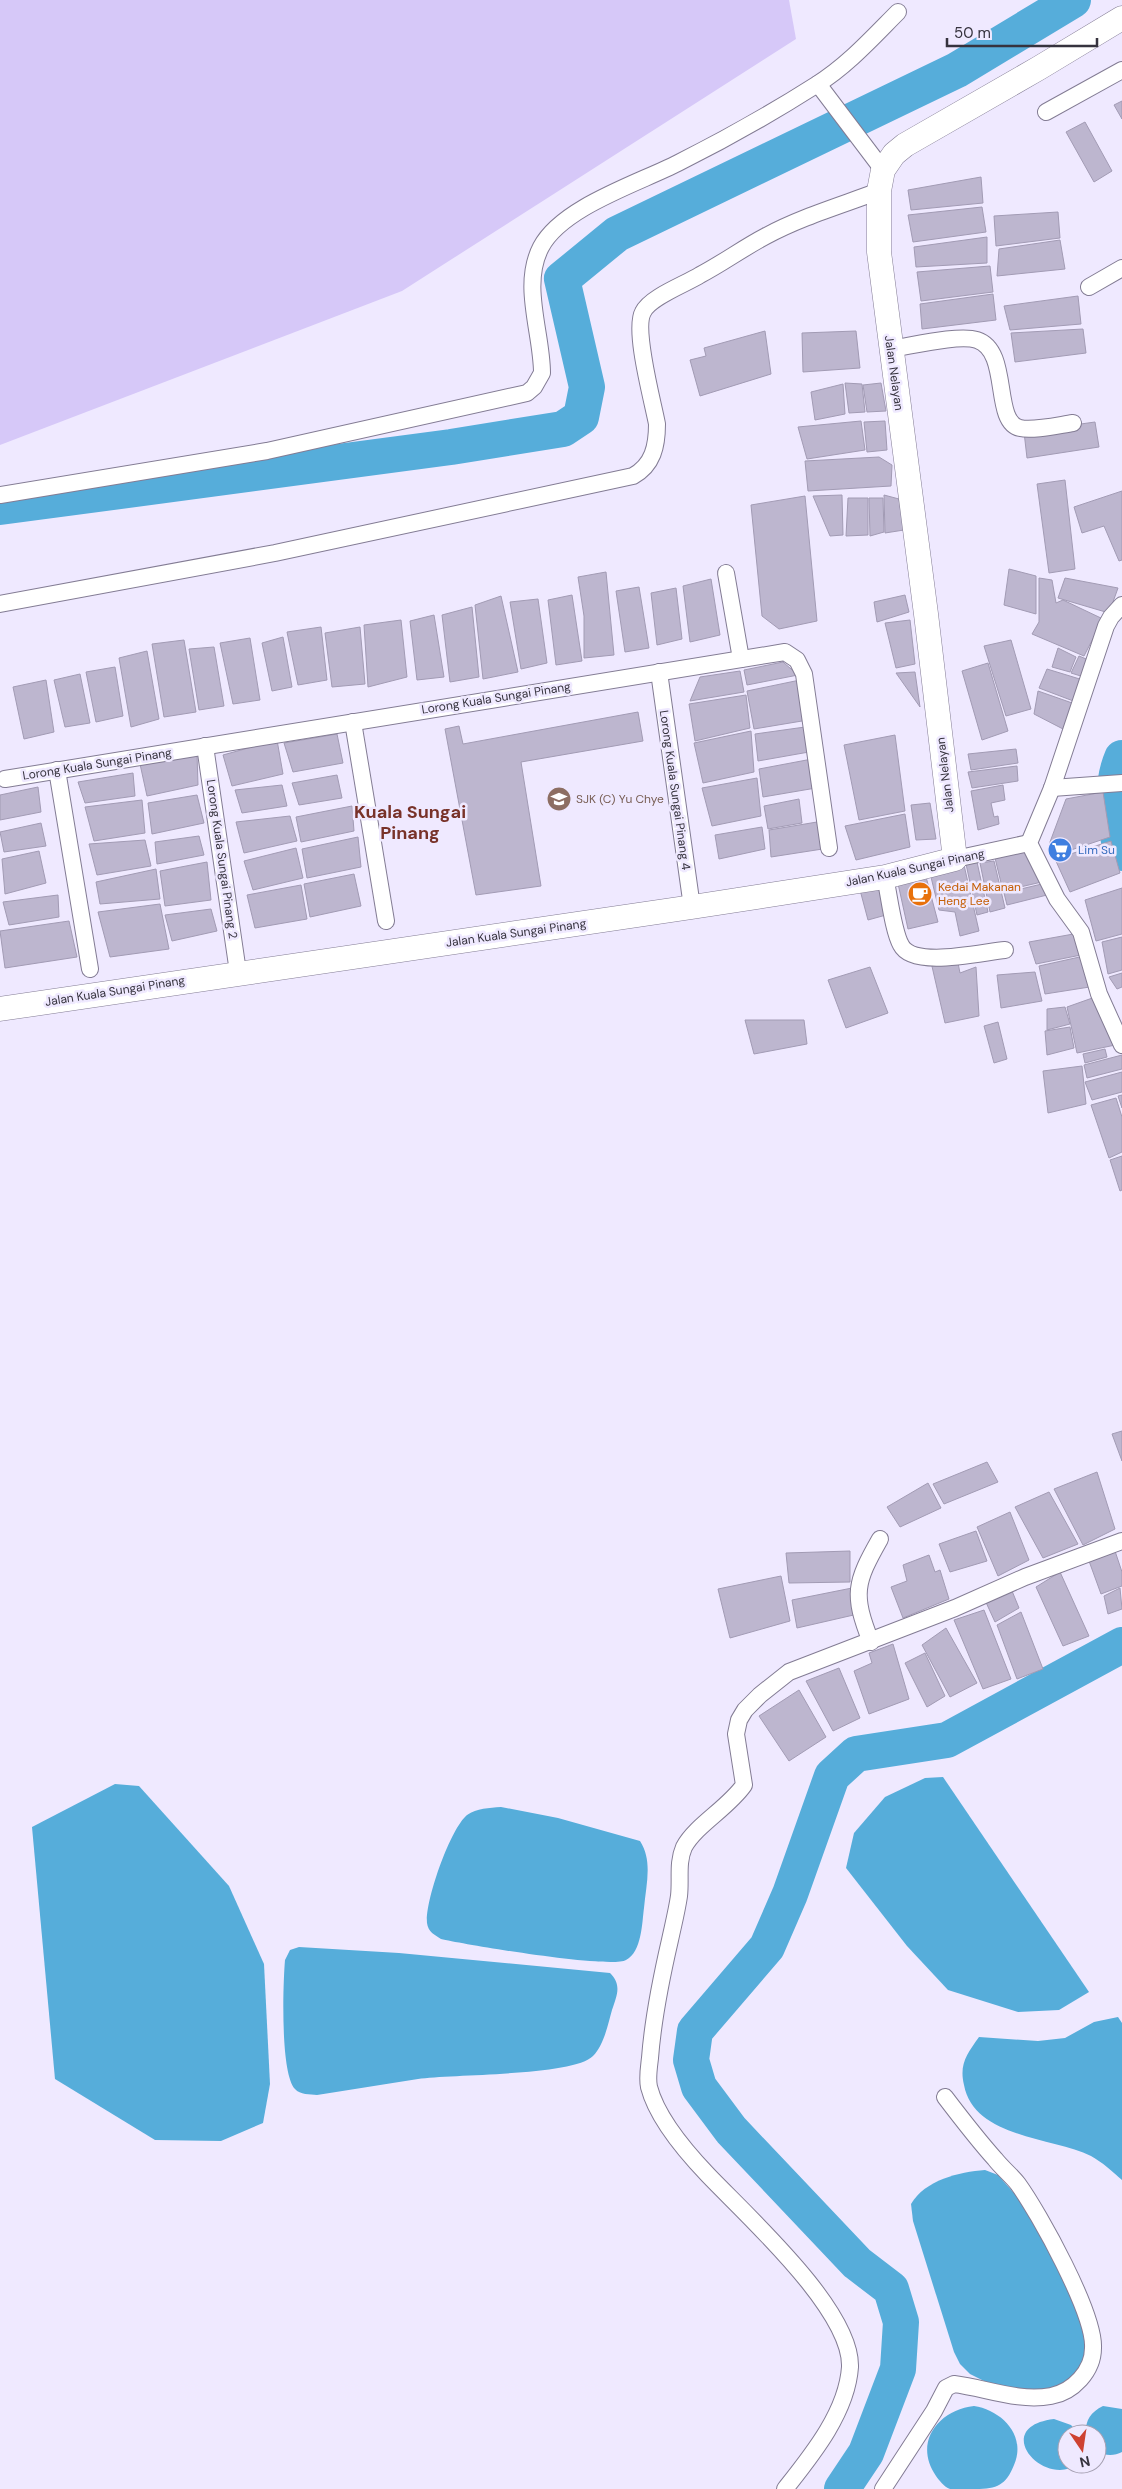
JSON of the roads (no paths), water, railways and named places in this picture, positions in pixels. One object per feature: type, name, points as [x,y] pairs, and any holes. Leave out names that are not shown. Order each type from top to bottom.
[{"type":"street","points":[[0,495],[267,451],[527,393],[534,388],[542,374],[532,272],[542,246],[556,228],[587,206],[679,162],[818,84],[860,49],[898,12]]},
{"type":"street","points":[[0,604],[275,553],[633,476],[642,471],[650,462],[657,437],[640,325],[646,307],[766,236],[881,181],[894,154],[905,145],[1122,18]]},
{"type":"street","points":[[1046,112],[1122,70]]},
{"type":"street","points":[[818,84],[852,130],[881,181]]},
{"type":"street","name":"Jalan Nelayan","points":[[881,181],[879,252],[890,349],[926,614],[955,859]]},
{"type":"street","points":[[1089,287],[1122,268]]},
{"type":"street","points":[[890,349],[960,339],[978,340],[988,347],[994,357],[1006,413],[1013,425],[1026,429],[1073,423]]},
{"type":"street","points":[[726,573],[741,658]]},
{"type":"street","points":[[1122,604],[1106,626],[1052,788],[1029,843],[1057,899],[1081,932],[1099,994],[1122,1045]]},
{"type":"street","name":"Lorong Kuala Sungai Pinang","points":[[5,779],[785,652],[797,660],[804,674],[829,848]]},
{"type":"street","name":"Lorong Kuala Sungai Pinang 4","points":[[659,672],[692,907]]},
{"type":"street","points":[[353,722],[386,921]]},
{"type":"street","name":"Lorong Kuala Sungai Pinang 2","points":[[205,746],[238,972]]},
{"type":"street","points":[[57,770],[90,969]]},
{"type":"street","points":[[1052,788],[1122,783]]},
{"type":"street","name":"Jalan Kuala Sungai Pinang","points":[[0,1008],[692,907],[885,876],[1029,843]]},
{"type":"street","points":[[885,876],[899,941],[905,950],[925,958],[1005,950]]},
{"type":"street","points":[[871,1642],[864,1622],[858,1589],[859,1581],[880,1540]]},
{"type":"street","points":[[785,2489],[806,2463],[836,2414],[849,2373],[847,2347],[838,2325],[815,2288],[686,2151],[655,2100],[649,2085],[651,2047],[658,1997],[679,1893],[679,1865],[684,1848],[695,1833],[736,1796],[744,1785],[736,1734],[742,1715],[760,1695],[789,1672],[871,1642],[955,1608],[1024,1576],[1122,1541]]},
{"type":"street","points":[[883,2489],[934,2411],[946,2388],[954,2384],[1023,2397],[1052,2396],[1065,2392],[1079,2381],[1092,2359],[1093,2342],[1088,2324],[1063,2262],[1018,2184],[945,2098]]},
{"type":"water","points":[[943,1777],[1089,1992],[1059,2010],[1018,2012],[948,1990],[907,1946],[846,1868],[854,1833],[885,1797],[925,1778]]},
{"type":"water","points":[[115,1784],[139,1786],[229,1886],[264,1964],[270,2084],[263,2123],[221,2141],[155,2140],[55,2079],[32,1827]]},
{"type":"water","points":[[501,1807],[558,1818],[640,1841],[648,1865],[647,1882],[642,1928],[638,1944],[631,1956],[626,1960],[615,1962],[567,1959],[507,1951],[441,1939],[430,1931],[427,1923],[427,1913],[430,1899],[440,1866],[453,1835],[467,1815],[483,1809]]},
{"type":"water","points":[[299,1947],[399,1953],[610,1973],[614,1977],[617,1990],[603,2040],[593,2056],[581,2063],[538,2071],[435,2077],[317,2095],[305,2094],[295,2089],[290,2080],[284,2027],[285,1960],[290,1950]]},
{"type":"water","points":[[1118,2017],[1122,2023],[1122,2180],[1091,2156],[998,2126],[983,2116],[971,2102],[964,2085],[963,2065],[979,2037],[1038,2041],[1065,2038],[1094,2022]]},
{"type":"water","points":[[985,2170],[998,2175],[1022,2202],[1069,2286],[1079,2309],[1087,2357],[1075,2379],[1042,2392],[992,2385],[970,2374],[960,2364],[954,2352],[913,2221],[911,2204],[925,2189],[954,2175]]},
{"type":"water","points":[[974,2406],[984,2408],[993,2413],[1009,2426],[1017,2444],[1014,2465],[1008,2477],[995,2487],[950,2489],[936,2476],[930,2464],[927,2452],[928,2440],[940,2421],[961,2409]]},
{"type":"water","points":[[1103,2406],[1122,2409],[1122,2452],[1107,2455],[1107,2424],[1087,2424],[1095,2411]]},
{"type":"water","points":[[1054,2419],[1068,2424],[1057,2424],[1057,2469],[1051,2469],[1038,2463],[1029,2454],[1024,2443],[1026,2433],[1035,2424]]},
{"type":"waterway","points":[[0,507],[451,447],[563,429],[581,417],[587,387],[562,279],[617,234],[957,70],[1073,0]]},
{"type":"waterway","points":[[1122,758],[1118,769],[1115,793],[1115,818],[1122,853]]},
{"type":"waterway","points":[[842,2489],[866,2453],[898,2369],[901,2322],[891,2289],[857,2263],[731,2130],[699,2087],[691,2060],[695,2031],[767,1947],[790,1894],[832,1776],[856,1754],[947,1740],[1122,1645]]},
{"type":"place","name":"SJK (C) Yu Chye","points":[[559,799]]},
{"type":"place","name":"Lim Su","points":[[1060,850]]},
{"type":"place","name":"Kedai Makanan Heng Lee","points":[[920,894]]},
{"type":"district","name":"Kuala Sungai Pinang","points":[[410,822]]}]
